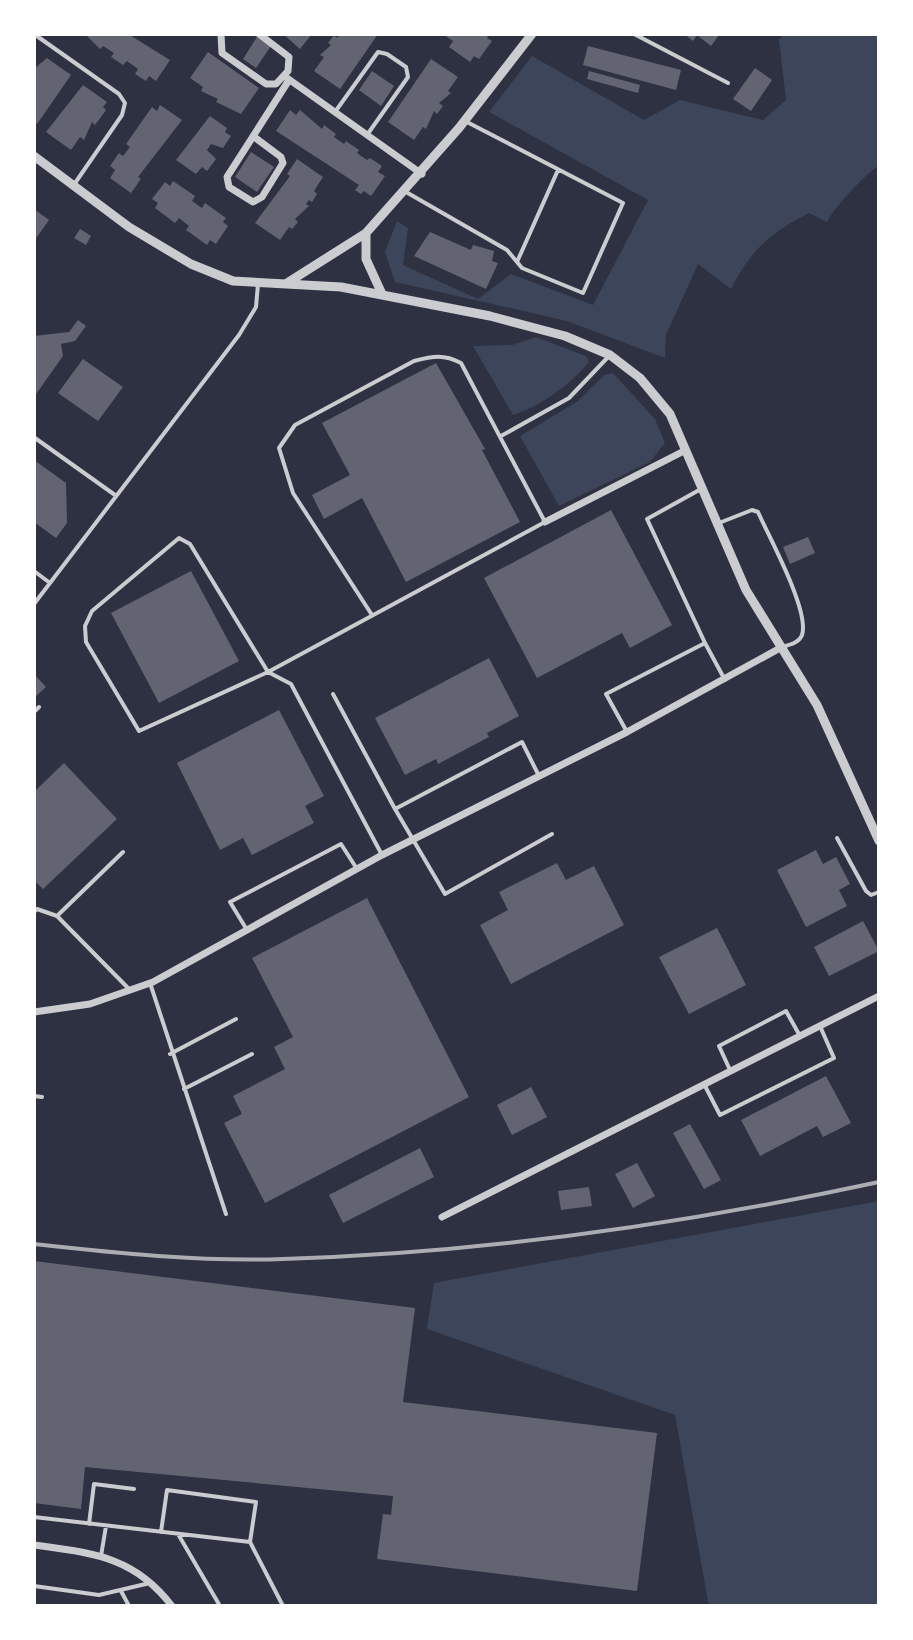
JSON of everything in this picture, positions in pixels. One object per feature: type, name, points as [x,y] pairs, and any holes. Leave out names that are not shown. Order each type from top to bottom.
[{"type":"street","points":[[221,34],[222,53],[266,84],[276,84],[287,78]]},
{"type":"street","points":[[253,136],[281,157],[283,163],[262,197],[253,202],[229,187],[226,180],[287,78],[289,57],[259,34]]},
{"type":"street","points":[[287,283],[366,233],[422,174],[532,34]]},
{"type":"street","points":[[287,78],[422,174]]},
{"type":"street","points":[[34,156],[129,227],[191,264],[233,281],[287,283],[382,294],[550,332],[610,355],[640,378],[670,414],[746,590],[817,705],[879,841]]},
{"type":"street","points":[[366,233],[366,259],[382,294]]},
{"type":"street","points":[[545,522],[684,451]]},
{"type":"street","points":[[34,1012],[90,1004],[150,983],[382,855],[627,732],[782,647]]},
{"type":"street","points":[[442,1217],[879,996]]},
{"type":"street","points":[[34,1545],[101,1556],[131,1567],[172,1606]]},
{"type":"lane","points":[[34,34],[119,94],[125,103],[122,115],[73,187]]},
{"type":"lane","points":[[634,34],[728,83]]},
{"type":"lane","points":[[335,112],[378,52],[387,54],[408,69],[410,75],[367,135]]},
{"type":"lane","points":[[406,192],[507,250],[522,268],[583,293],[623,203],[465,121]]},
{"type":"lane","points":[[517,262],[558,170]]},
{"type":"lane","points":[[34,604],[239,335],[256,307],[258,284]]},
{"type":"lane","points":[[372,615],[293,493],[279,448],[295,425],[414,361],[435,355],[461,363],[545,522],[268,672],[139,731],[86,642],[85,626],[92,611],[179,538],[190,544],[268,672],[291,684],[382,855]]},
{"type":"lane","points":[[501,436],[569,398],[610,355]]},
{"type":"lane","points":[[35,438],[115,495]]},
{"type":"lane","points":[[701,489],[647,519],[725,680]]},
{"type":"lane","points":[[717,524],[752,510],[758,512],[801,611],[802,635],[798,641],[782,647]]},
{"type":"lane","points":[[34,571],[50,583]]},
{"type":"lane","points":[[627,732],[606,694],[705,643]]},
{"type":"lane","points":[[333,694],[412,840],[445,894],[552,834]]},
{"type":"lane","points":[[34,712],[39,707]]},
{"type":"lane","points":[[395,809],[522,742],[539,776]]},
{"type":"lane","points":[[837,838],[866,891],[871,895],[879,892]]},
{"type":"lane","points":[[247,930],[230,902],[341,844],[357,869]]},
{"type":"lane","points":[[57,916],[123,852]]},
{"type":"lane","points":[[34,912],[37,909],[57,916],[130,991]]},
{"type":"lane","points":[[150,983],[170,1054],[226,1214]]},
{"type":"lane","points":[[730,1070],[719,1046],[786,1011],[800,1036]]},
{"type":"lane","points":[[170,1054],[236,1019]]},
{"type":"lane","points":[[703,1083],[720,1115],[834,1058],[820,1026]]},
{"type":"lane","points":[[184,1089],[252,1054]]},
{"type":"lane","points":[[34,1096],[42,1097]]},
{"type":"lane","points":[[89,1524],[94,1484],[134,1489]]},
{"type":"lane","points":[[161,1532],[167,1490],[256,1502],[250,1542],[283,1606]]},
{"type":"lane","points":[[34,1517],[250,1542]]},
{"type":"lane","points":[[101,1556],[106,1526]]},
{"type":"lane","points":[[178,1534],[220,1606]]},
{"type":"lane","points":[[34,1586],[99,1595],[151,1583]]},
{"type":"lane","points":[[121,1591],[129,1606]]},
{"type":"shaded area","points":[[784,34],[879,34],[879,165],[850,192],[827,222],[809,213],[772,236],[746,263],[731,289],[698,264],[666,335],[665,358],[567,321],[395,282],[385,252],[397,221],[408,228],[403,265],[478,299],[511,274],[593,305],[648,200],[489,112],[532,56],[644,120],[680,100],[763,120],[786,100],[779,40]]},
{"type":"shaded area","points":[[536,337],[586,356],[589,362],[554,394],[513,415],[473,346],[512,345]]},
{"type":"shaded area","points":[[613,373],[655,419],[665,443],[650,462],[559,506],[520,436],[578,401],[604,375]]},
{"type":"shaded area","points":[[879,1201],[879,1606],[713,1606],[708,1602],[675,1415],[427,1329],[434,1283]]},
{"type":"building","points":[[85,34],[128,34],[170,60],[156,81],[149,76],[146,81],[135,74],[138,69],[127,61],[123,65],[111,57],[114,53],[103,46],[100,49]]},
{"type":"building","points":[[283,34],[312,34],[300,49]]},
{"type":"building","points":[[340,34],[378,34],[340,89],[314,71],[324,57],[320,55],[331,45],[328,43],[334,35],[337,38]]},
{"type":"building","points":[[443,34],[489,34],[487,38],[492,41],[479,59],[474,56],[470,62],[449,47],[453,41]]},
{"type":"building","points":[[684,34],[719,35],[711,46],[697,35],[693,41]]},
{"type":"building","points":[[257,37],[271,46],[256,68],[243,59]]},
{"type":"building","points":[[588,46],[681,70],[676,90],[583,65]]},
{"type":"building","points":[[208,52],[259,88],[241,114],[216,102],[218,99],[201,91],[203,87],[190,78]]},
{"type":"building","points":[[47,58],[71,75],[37,124],[34,121],[35,68]]},
{"type":"building","points":[[431,59],[458,77],[448,91],[451,93],[439,103],[443,106],[437,114],[434,111],[426,129],[423,127],[414,140],[388,122]]},
{"type":"building","points":[[755,68],[772,80],[751,111],[733,99]]},
{"type":"building","points":[[372,71],[394,86],[381,106],[359,90]]},
{"type":"building","points":[[589,71],[640,85],[638,93],[587,79]]},
{"type":"building","points":[[83,85],[107,102],[103,107],[106,110],[95,125],[92,122],[84,140],[80,137],[71,150],[46,132]]},
{"type":"building","points":[[160,105],[182,120],[138,177],[141,179],[131,193],[110,178],[115,170],[110,166],[119,153],[123,156],[130,147],[126,144],[152,107],[157,111]]},
{"type":"building","points":[[290,110],[296,115],[300,110],[322,129],[324,125],[336,134],[334,137],[344,144],[346,141],[359,150],[357,153],[367,160],[370,158],[382,166],[378,172],[385,176],[371,196],[355,190],[359,185],[276,131]]},
{"type":"building","points":[[210,116],[227,128],[225,132],[231,136],[223,148],[211,144],[207,150],[216,159],[207,171],[202,167],[196,174],[176,160]]},
{"type":"building","points":[[251,152],[274,167],[257,192],[235,177]]},
{"type":"building","points":[[297,159],[323,177],[314,191],[317,194],[312,202],[309,200],[306,204],[309,206],[295,219],[298,222],[292,229],[289,227],[280,240],[255,223],[290,176],[287,174]]},
{"type":"building","points":[[173,181],[195,196],[192,201],[202,208],[205,203],[226,218],[223,222],[228,226],[216,244],[210,240],[207,245],[186,230],[189,226],[179,218],[175,223],[155,208],[158,203],[152,199],[165,182],[170,186]]},
{"type":"building","points":[[34,209],[49,220],[34,241]]},
{"type":"building","points":[[80,229],[91,236],[86,245],[74,238]]},
{"type":"building","points":[[430,232],[471,250],[473,245],[494,251],[492,261],[498,263],[486,289],[414,256]]},
{"type":"building","points":[[78,320],[86,326],[75,341],[61,344],[63,356],[34,397],[34,336],[69,332]]},
{"type":"building","points":[[83,359],[123,387],[98,421],[58,393]]},
{"type":"building","points":[[436,363],[485,449],[482,450],[520,522],[406,582],[362,498],[324,519],[312,495],[350,475],[322,423]]},
{"type":"building","points":[[34,460],[66,483],[67,523],[56,538],[34,522]]},
{"type":"building","points":[[611,510],[672,625],[630,648],[622,633],[537,678],[484,578]]},
{"type":"building","points":[[808,537],[815,553],[790,564],[783,547]]},
{"type":"building","points":[[191,571],[239,661],[159,703],[111,613]]},
{"type":"building","points":[[489,658],[519,716],[487,733],[489,737],[438,764],[436,759],[405,775],[375,718]]},
{"type":"building","points":[[34,674],[46,687],[34,698]]},
{"type":"building","points":[[279,710],[324,796],[305,806],[314,823],[252,855],[243,838],[220,850],[177,763]]},
{"type":"building","points":[[64,763],[117,819],[43,889],[34,880],[34,792]]},
{"type":"building","points":[[816,850],[823,864],[836,857],[850,884],[839,890],[847,906],[806,927],[777,870]]},
{"type":"building","points":[[557,863],[566,880],[594,866],[624,925],[511,984],[480,925],[508,910],[499,892]]},
{"type":"building","points":[[367,898],[469,1097],[265,1203],[224,1123],[242,1114],[233,1096],[285,1069],[274,1047],[293,1037],[252,958]]},
{"type":"building","points":[[863,921],[879,951],[829,976],[814,947]]},
{"type":"building","points":[[717,928],[746,985],[689,1014],[659,957]]},
{"type":"building","points":[[826,1076],[851,1123],[823,1137],[817,1126],[760,1156],[741,1120]]},
{"type":"building","points":[[531,1087],[547,1117],[512,1135],[497,1105]]},
{"type":"building","points":[[690,1124],[721,1180],[704,1189],[673,1133]]},
{"type":"building","points":[[420,1148],[434,1177],[343,1223],[329,1195]]},
{"type":"building","points":[[637,1163],[655,1196],[633,1208],[615,1174]]},
{"type":"building","points":[[589,1187],[592,1206],[561,1210],[558,1191]]},
{"type":"building","points":[[34,1261],[415,1308],[403,1402],[657,1433],[637,1591],[377,1559],[383,1514],[391,1515],[393,1496],[85,1467],[81,1509],[34,1503]]},
{"type":"railway","points":[[34,1244],[190,1258],[358,1256],[582,1234],[732,1211],[879,1182]]}]
